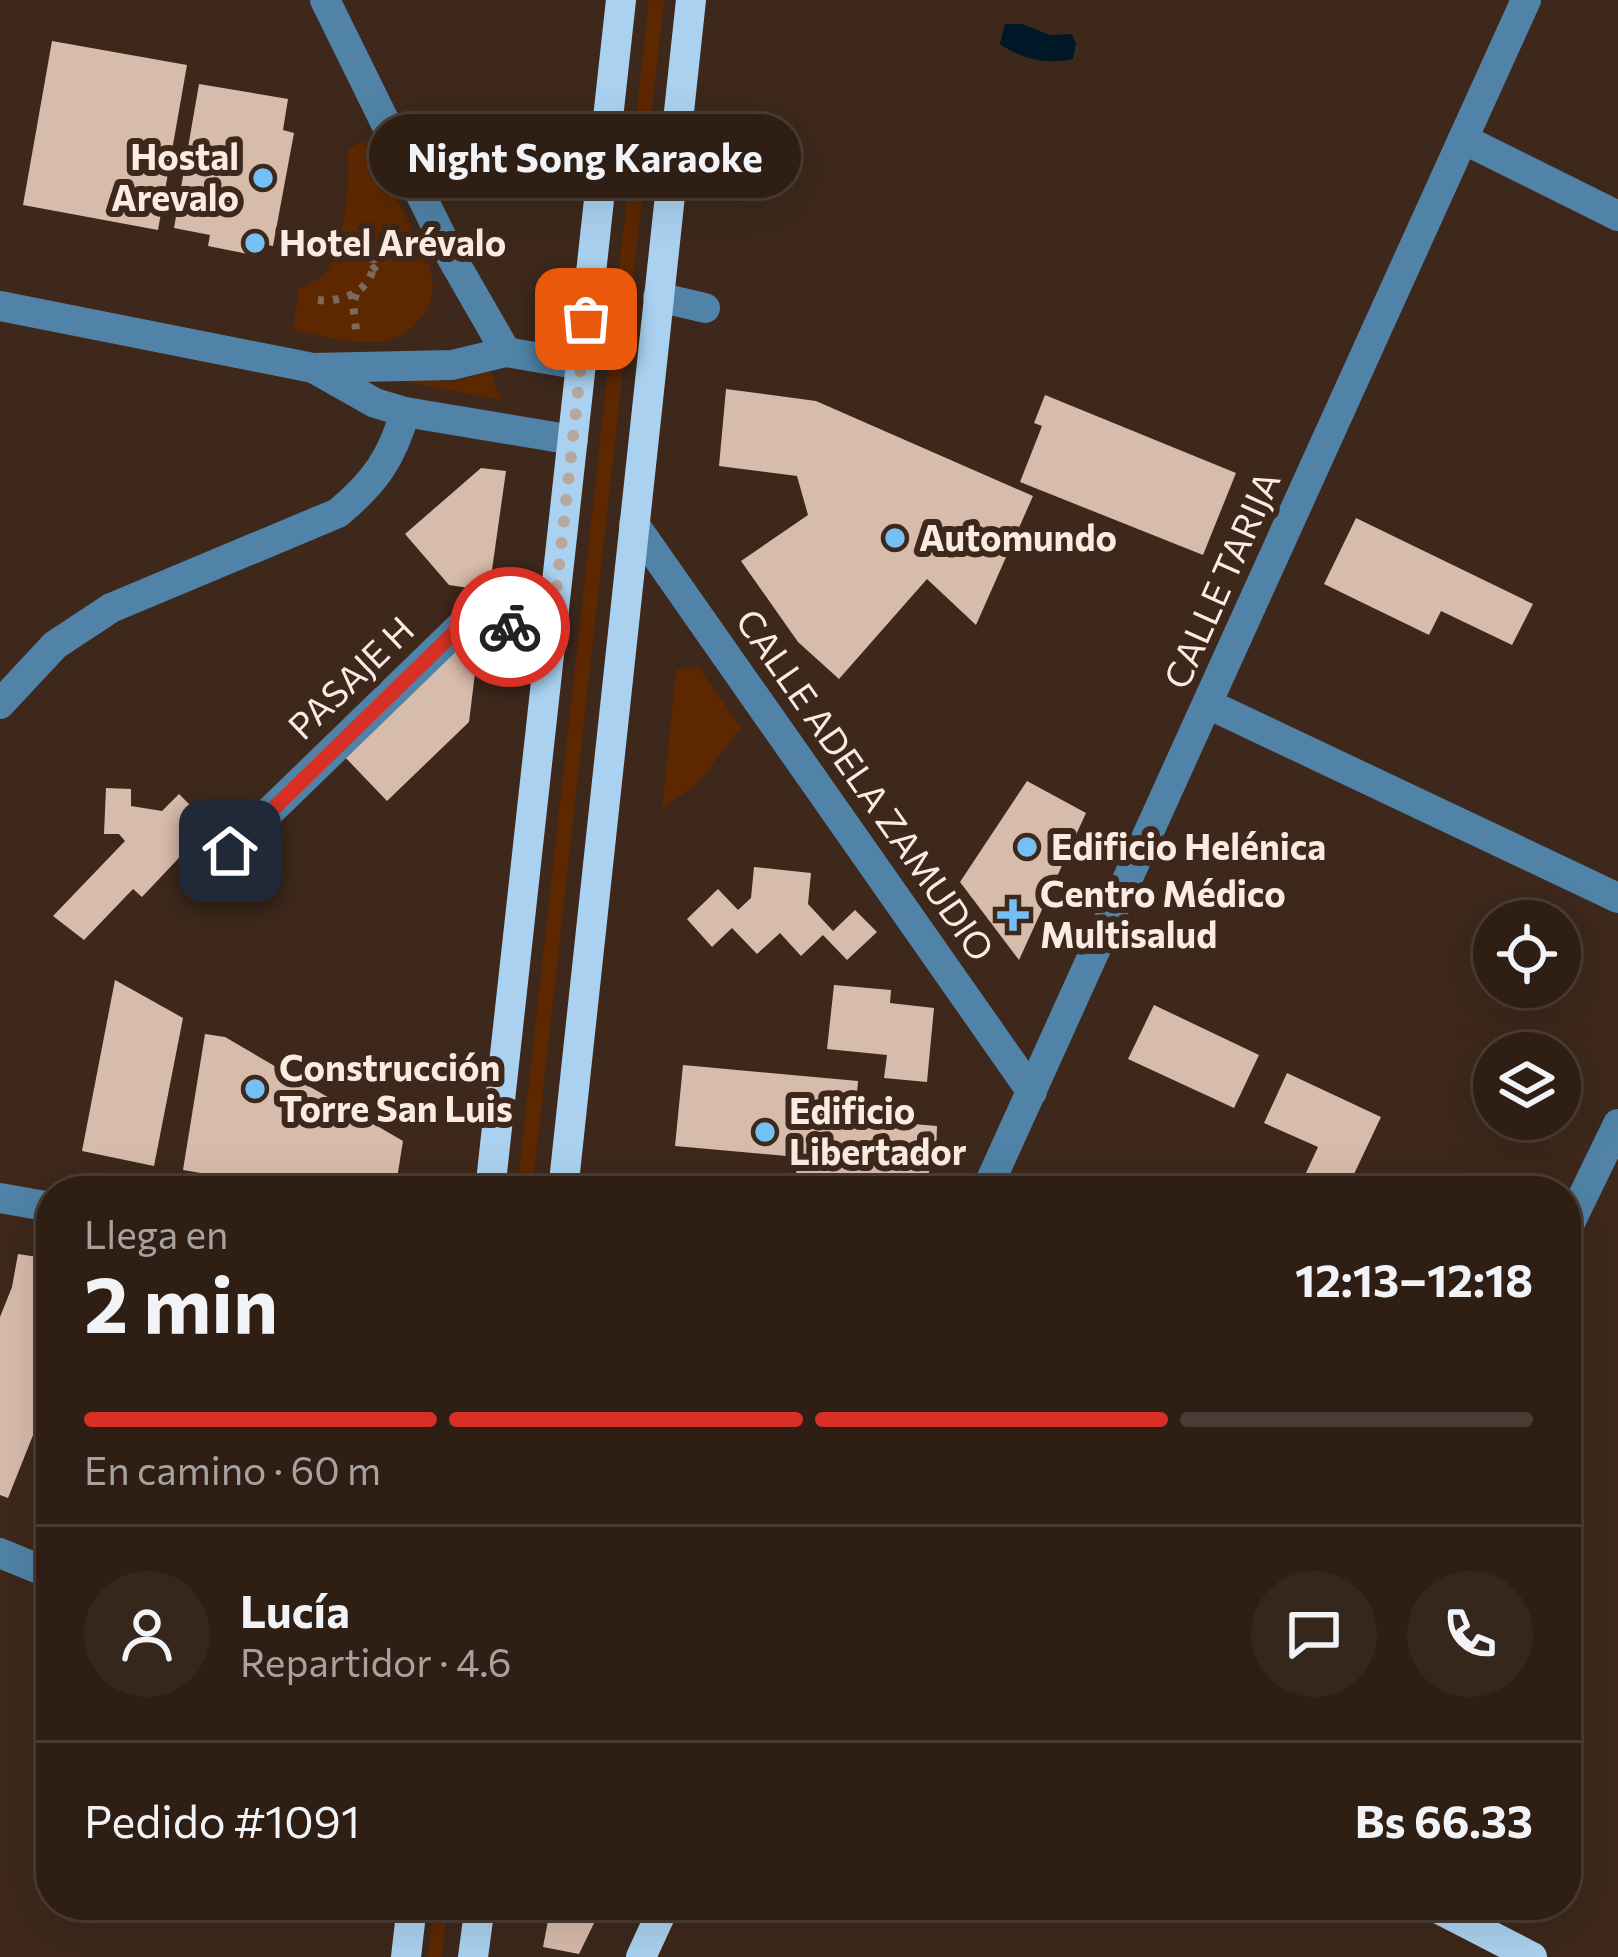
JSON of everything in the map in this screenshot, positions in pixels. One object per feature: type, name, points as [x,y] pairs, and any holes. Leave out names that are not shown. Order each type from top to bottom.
[{"type":"main road","points":[[492,1176],[621,0]]},
{"type":"main road","points":[[565,1176],[691,0]]},
{"type":"main road","points":[[406,1957],[410,1920]]},
{"type":"main road","points":[[473,1957],[477,1920]]},
{"type":"main road","points":[[641,1957],[657,1920]]},
{"type":"main road","points":[[1460,1920],[1532,1957]]},
{"type":"street","points":[[325,0],[452,258],[506,352]]},
{"type":"street","name":"CALLE TARIJA","points":[[993,1176],[1526,0]]},
{"type":"street","points":[[1463,140],[1618,216]]},
{"type":"street","points":[[658,297],[706,308]]},
{"type":"street","points":[[0,306],[313,368],[452,365],[506,352],[580,365]]},
{"type":"street","points":[[313,368],[375,404],[573,440]]},
{"type":"street","points":[[0,704],[55,645],[111,608],[338,514],[366,490],[386,461],[405,412]]},
{"type":"street","name":"CALLE ADELA ZAMUDIO","points":[[634,524],[1032,1092]]},
{"type":"street","name":"PASAJE H","points":[[230,851],[464,623],[552,630]]},
{"type":"street","points":[[1208,704],[1618,898]]},
{"type":"street","points":[[1581,1200],[1618,1124]]},
{"type":"street","points":[[0,1198],[36,1204]]},
{"type":"street","points":[[0,1553],[36,1568]]},
{"type":"path","points":[[318,300],[333,302],[366,284],[373,260],[366,241],[350,226]]},
{"type":"path","points":[[371,271],[385,258],[422,250]]},
{"type":"path","points":[[356,292],[352,304],[359,343]]},
{"type":"shaded area","points":[[649,0],[664,0],[534,1176],[519,1176]]},
{"type":"shaded area","points":[[363,141],[426,258],[432,276],[431,300],[416,324],[389,340],[357,342],[293,330],[299,289],[324,274],[337,249],[347,196],[348,149]]},
{"type":"shaded area","points":[[490,371],[501,400],[377,376],[454,382]]},
{"type":"shaded area","points":[[698,666],[741,728],[697,784],[662,808],[676,670]]},
{"type":"shaded area","points":[[432,1920],[446,1920],[442,1957],[428,1957]]},
{"type":"water","points":[[1005,24],[1022,24],[1050,35],[1072,34],[1073,59],[1044,61],[1008,49],[1000,44]]},
{"type":"building","points":[[52,41],[187,65],[158,230],[23,205]]},
{"type":"building","points":[[199,84],[288,99],[283,130],[294,133],[273,246],[255,243],[253,255],[208,246],[210,235],[174,228]]},
{"type":"building","name":"Automundo","points":[[726,389],[816,401],[1033,496],[976,625],[927,579],[839,679],[798,642],[741,561],[808,515],[797,476],[719,466]]},
{"type":"building","points":[[1045,395],[1236,473],[1203,555],[1020,482],[1042,426],[1034,423]]},
{"type":"building","points":[[481,468],[506,471],[489,591],[449,585],[405,534]]},
{"type":"building","points":[[1356,518],[1533,604],[1512,645],[1441,611],[1429,635],[1324,584]]},
{"type":"building","points":[[462,638],[479,641],[469,722],[387,801],[341,753]]},
{"type":"building","name":"Edificio Helénica","points":[[1027,781],[1086,813],[1019,960],[960,882]]},
{"type":"building","points":[[106,788],[131,789],[131,806],[162,811],[179,794],[219,834],[202,851],[193,843],[142,897],[133,889],[84,940],[53,916],[125,841],[119,834],[104,834]]},
{"type":"building","points":[[754,867],[811,873],[808,904],[833,931],[855,910],[877,932],[847,960],[823,935],[801,956],[780,933],[757,954],[732,928],[712,947],[687,919],[718,889],[738,910],[751,898]]},
{"type":"building","points":[[115,980],[183,1018],[154,1166],[82,1151]]},
{"type":"building","points":[[834,985],[891,990],[890,1003],[934,1008],[927,1082],[884,1078],[887,1055],[827,1049]]},
{"type":"building","points":[[1154,1005],[1259,1055],[1234,1108],[1128,1059]]},
{"type":"building","name":"Construcción Torre San Luis","points":[[205,1034],[225,1037],[403,1141],[397,1176],[219,1176],[183,1170]]},
{"type":"building","name":"Edificio Libertador","points":[[683,1065],[858,1081],[855,1119],[937,1126],[936,1157],[927,1176],[796,1175],[797,1157],[675,1146]]},
{"type":"building","points":[[1287,1073],[1381,1117],[1353,1176],[1305,1176],[1318,1147],[1264,1123]]},
{"type":"building","points":[[18,1254],[36,1257],[36,1428],[8,1498],[0,1495],[0,1317]]},
{"type":"building","points":[[548,1920],[596,1920],[579,1954],[543,1947]]},
{"type":"way so far","points":[[510,627],[552,630],[586,319]]},
{"type":"place","name":"Hostal Arevalo","points":[[263,178]]},
{"type":"place","name":"Hotel Arévalo","points":[[255,243]]},
{"type":"place","name":"Night Song Karaoke","points":[[586,319]]},
{"type":"place","name":"Automundo","points":[[895,538]]},
{"type":"place","name":"Edificio Helénica","points":[[1027,847]]},
{"type":"place","name":"Centro Médico Multisalud","points":[[1013,915]]},
{"type":"place","name":"Construcción Torre San Luis","points":[[255,1089]]},
{"type":"place","name":"Edificio Libertador","points":[[765,1132]]},
{"type":"route","points":[[230,851],[464,623],[510,627]]}]
